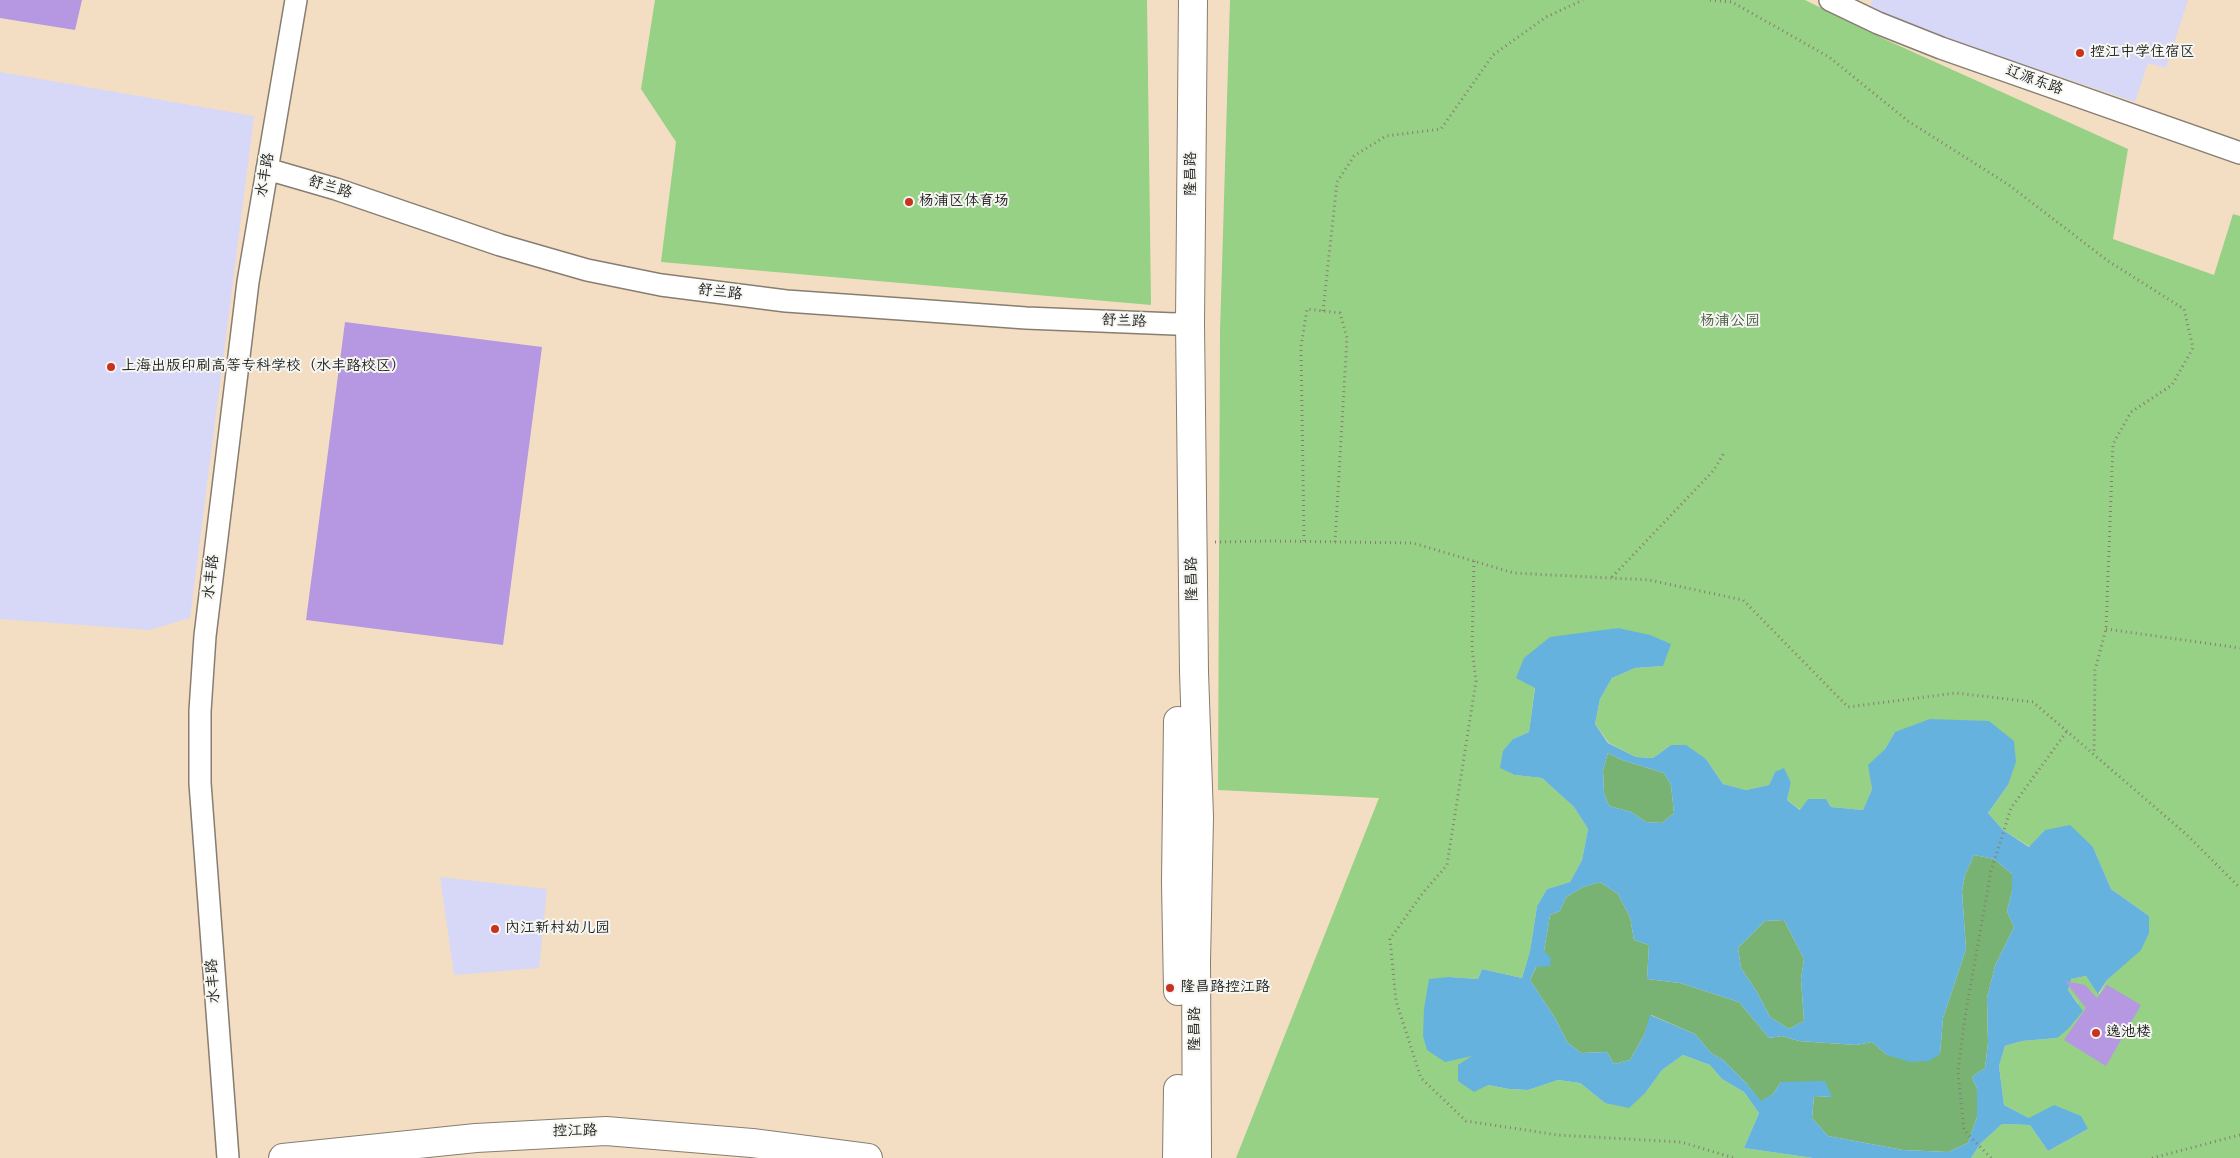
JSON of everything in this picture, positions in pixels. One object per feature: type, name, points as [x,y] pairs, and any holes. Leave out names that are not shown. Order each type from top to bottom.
[{"type":"main road","name":"隆昌路","points":[[1174,0],[1183,323],[1193,543],[1199,817],[1196,962],[1197,1158]]},
{"type":"main road","name":"隆昌路","points":[[1178,1158],[1176,882],[1183,323],[1193,0]]},
{"type":"main road","name":"控江路","points":[[283,1158],[476,1138],[606,1131],[752,1143],[868,1158]]},
{"type":"street","name":"水丰路","points":[[228,1158],[200,783],[200,710],[205,636],[248,282],[296,0]]},
{"type":"street","name":"辽源东路","points":[[1830,0],[1878,23],[1941,48],[2240,153]]},
{"type":"street","name":"舒兰路","points":[[267,169],[336,189],[500,245],[587,270],[661,285],[796,302],[1026,318],[1183,323]]},
{"type":"path","points":[[1323,311],[1337,182],[1354,156],[1386,136],[1441,129],[1493,55],[1546,17],[1582,0]]},
{"type":"path","points":[[1710,0],[1732,2],[1829,57],[1908,121],[2009,185],[2108,261],[2184,309],[2193,348],[2172,385],[2131,412],[2113,444],[2106,629],[2095,670],[2094,754]]},
{"type":"path","points":[[1304,541],[1301,347],[1306,309],[1340,313],[1348,338],[1335,542]]},
{"type":"path","points":[[1612,578],[1714,470],[1725,451]]},
{"type":"path","points":[[1193,543],[1304,541],[1413,543],[1514,573],[1649,580],[1743,600],[1848,707],[1956,693],[2033,702],[2186,834],[2240,888]]},
{"type":"path","points":[[1474,561],[1472,648],[1476,681],[1447,864],[1422,894],[1390,939],[1396,1001],[1421,1078],[1466,1121],[1558,1135],[1681,1142],[1734,1158]]},
{"type":"path","points":[[2106,629],[2240,648]]},
{"type":"path","points":[[1991,1158],[1964,1130],[1958,1071],[1965,1017],[1991,871],[2011,808],[2067,731]]},
{"type":"path","points":[[2152,1158],[2240,1135]]},
{"type":"shaded area","name":"控江中学住宿区","points":[[1872,0],[2188,0],[2166,68],[2148,63],[2135,102],[1972,47],[1870,8]]},
{"type":"shaded area","name":"上海出版印刷高等专科学校（水丰路校区）","points":[[0,72],[254,116],[190,618],[149,630],[0,619]]},
{"type":"shaded area","name":"内江新村幼儿园","points":[[440,877],[547,889],[539,968],[454,975]]},
{"type":"green space","name":"杨浦区体育场","points":[[655,0],[1147,0],[1151,305],[661,262],[676,142],[641,89]]},
{"type":"green space","name":"杨浦公园","points":[[1230,0],[1805,0],[1882,38],[2128,149],[2113,239],[2214,275],[2233,214],[2240,216],[2240,1158],[1971,1158],[1981,1143],[2002,1124],[2030,1125],[2048,1151],[2088,1129],[2029,1118],[2004,1105],[1999,1066],[2005,1046],[2022,1041],[2057,1038],[2078,1003],[2068,990],[2070,979],[2086,976],[2099,994],[2107,980],[2121,967],[2149,916],[2111,889],[2093,847],[2045,830],[2030,847],[2003,830],[1988,813],[2008,785],[1895,732],[1885,749],[1869,765],[1872,789],[1863,810],[1831,807],[1826,799],[1808,799],[1801,810],[1787,800],[1791,783],[1775,772],[1769,785],[1746,790],[1723,784],[1706,759],[1671,745],[1653,758],[1636,757],[1609,743],[1595,724],[1600,699],[1612,678],[1635,668],[1663,666],[1618,628],[1585,634],[1535,687],[1529,732],[1513,739],[1515,775],[1542,778],[1574,807],[1588,829],[1582,860],[1570,882],[1547,889],[1537,906],[1530,951],[1522,978],[1482,969],[1478,979],[1449,977],[1473,1056],[1488,1085],[1528,1090],[1558,1080],[1580,1083],[1605,1103],[1646,1092],[1662,1070],[1683,1055],[1710,1065],[1722,1079],[1744,1092],[1759,1113],[1744,1148],[1813,1158],[1236,1158],[1379,798],[1218,790],[1220,332]]},
{"type":"green space","points":[[1608,753],[1622,760],[1664,773],[1671,785],[1674,813],[1662,823],[1646,822],[1631,812],[1609,806],[1604,793],[1603,770]]},
{"type":"green space","points":[[1974,855],[1994,859],[2012,874],[2012,891],[2007,911],[2014,927],[1995,966],[1987,998],[1988,1043],[1985,1068],[1972,1077],[1977,1089],[1977,1117],[1968,1143],[1948,1152],[1903,1150],[1828,1136],[1812,1118],[1814,1096],[1832,1097],[1781,1082],[1773,1094],[1761,1102],[1746,1083],[1723,1060],[1711,1053],[1695,1034],[1651,1015],[1644,1035],[1630,1060],[1614,1064],[1607,1052],[1581,1053],[1567,1042],[1555,1018],[1530,980],[1544,951],[1550,915],[1560,911],[1566,897],[1583,887],[1600,882],[1618,894],[1630,917],[1634,940],[1649,945],[1647,979],[1680,983],[1739,1002],[1769,1038],[1782,1036],[1799,1041],[1856,1045],[1872,1042],[1887,1055],[1940,1054],[1943,1018],[1966,949],[1962,891],[1965,875]]},
{"type":"green space","points":[[1784,920],[1804,959],[1801,979],[1804,1021],[1789,1029],[1770,1017],[1757,992],[1741,968],[1738,948],[1765,921]]},
{"type":"water","points":[[1618,628],[1650,635],[1671,644],[1663,666],[1635,668],[1612,678],[1600,699],[1595,724],[1608,743],[1636,757],[1653,758],[1671,745],[1686,745],[1706,759],[1723,784],[1746,790],[1769,785],[1775,772],[1784,768],[1791,783],[1787,800],[1800,810],[1808,799],[1826,799],[1831,807],[1863,810],[1872,789],[1868,765],[1885,749],[1895,732],[1930,719],[1989,721],[2014,741],[2016,762],[2008,785],[1988,813],[2003,830],[2029,847],[2045,830],[2070,825],[2093,847],[2111,889],[2149,916],[2149,933],[2141,950],[2107,980],[2098,994],[2086,976],[2071,979],[2068,990],[2083,1011],[2068,1029],[2057,1038],[2022,1041],[2005,1046],[1999,1066],[2004,1105],[2029,1118],[2054,1105],[2081,1116],[2088,1129],[2048,1151],[2030,1125],[2002,1124],[1981,1143],[1971,1158],[1813,1158],[1744,1148],[1759,1113],[1744,1092],[1722,1079],[1710,1065],[1683,1055],[1662,1070],[1646,1092],[1629,1108],[1605,1103],[1580,1083],[1558,1080],[1528,1090],[1488,1085],[1474,1092],[1458,1081],[1458,1065],[1472,1056],[1445,1062],[1427,1050],[1423,1036],[1424,1009],[1429,979],[1449,977],[1478,979],[1482,969],[1522,978],[1530,951],[1537,906],[1547,889],[1570,882],[1582,860],[1588,829],[1574,807],[1542,778],[1515,775],[1500,768],[1503,751],[1513,739],[1529,732],[1535,688],[1516,678],[1524,658],[1550,637]],"holes":[[[1608,753],[1622,760],[1664,773],[1671,785],[1674,813],[1662,823],[1646,822],[1631,812],[1609,806],[1604,793],[1603,770]],[[1974,855],[1994,859],[2012,874],[2012,891],[2007,911],[2014,927],[1995,966],[1987,998],[1988,1043],[1985,1068],[1972,1077],[1977,1089],[1977,1117],[1968,1143],[1948,1152],[1903,1150],[1828,1136],[1812,1118],[1814,1096],[1832,1097],[1825,1081],[1781,1082],[1773,1094],[1761,1101],[1746,1083],[1723,1060],[1711,1053],[1695,1034],[1650,1015],[1644,1035],[1630,1060],[1614,1064],[1607,1052],[1581,1053],[1567,1042],[1555,1018],[1530,980],[1536,967],[1550,966],[1551,958],[1544,951],[1550,915],[1560,911],[1566,897],[1583,887],[1600,882],[1618,894],[1630,917],[1634,940],[1649,945],[1647,979],[1680,983],[1739,1002],[1769,1038],[1782,1036],[1799,1041],[1856,1045],[1872,1042],[1887,1055],[1910,1062],[1929,1061],[1940,1054],[1943,1018],[1966,949],[1962,891],[1965,875]],[[1784,920],[1804,959],[1801,979],[1804,1021],[1789,1029],[1770,1017],[1757,992],[1741,968],[1738,948],[1765,921]]]},
{"type":"building","points":[[0,0],[82,0],[75,30],[0,18]]},
{"type":"building","points":[[345,322],[542,347],[503,645],[306,620]]},
{"type":"building","name":"逸池楼","points":[[2065,981],[2085,985],[2097,998],[2107,985],[2141,1005],[2106,1066],[2064,1040],[2086,1008]]},
{"type":"place","name":"控江中学住宿区","points":[[2080,53]]},
{"type":"place","name":"杨浦区体育场","points":[[909,202]]},
{"type":"place","name":"上海出版印刷高等专科学校（水丰路校区）","points":[[111,367]]},
{"type":"place","name":"内江新村幼儿园","points":[[495,929]]},
{"type":"place","name":"隆昌路控江路","points":[[1170,988]]},
{"type":"place","name":"逸池楼","points":[[2096,1033]]}]
